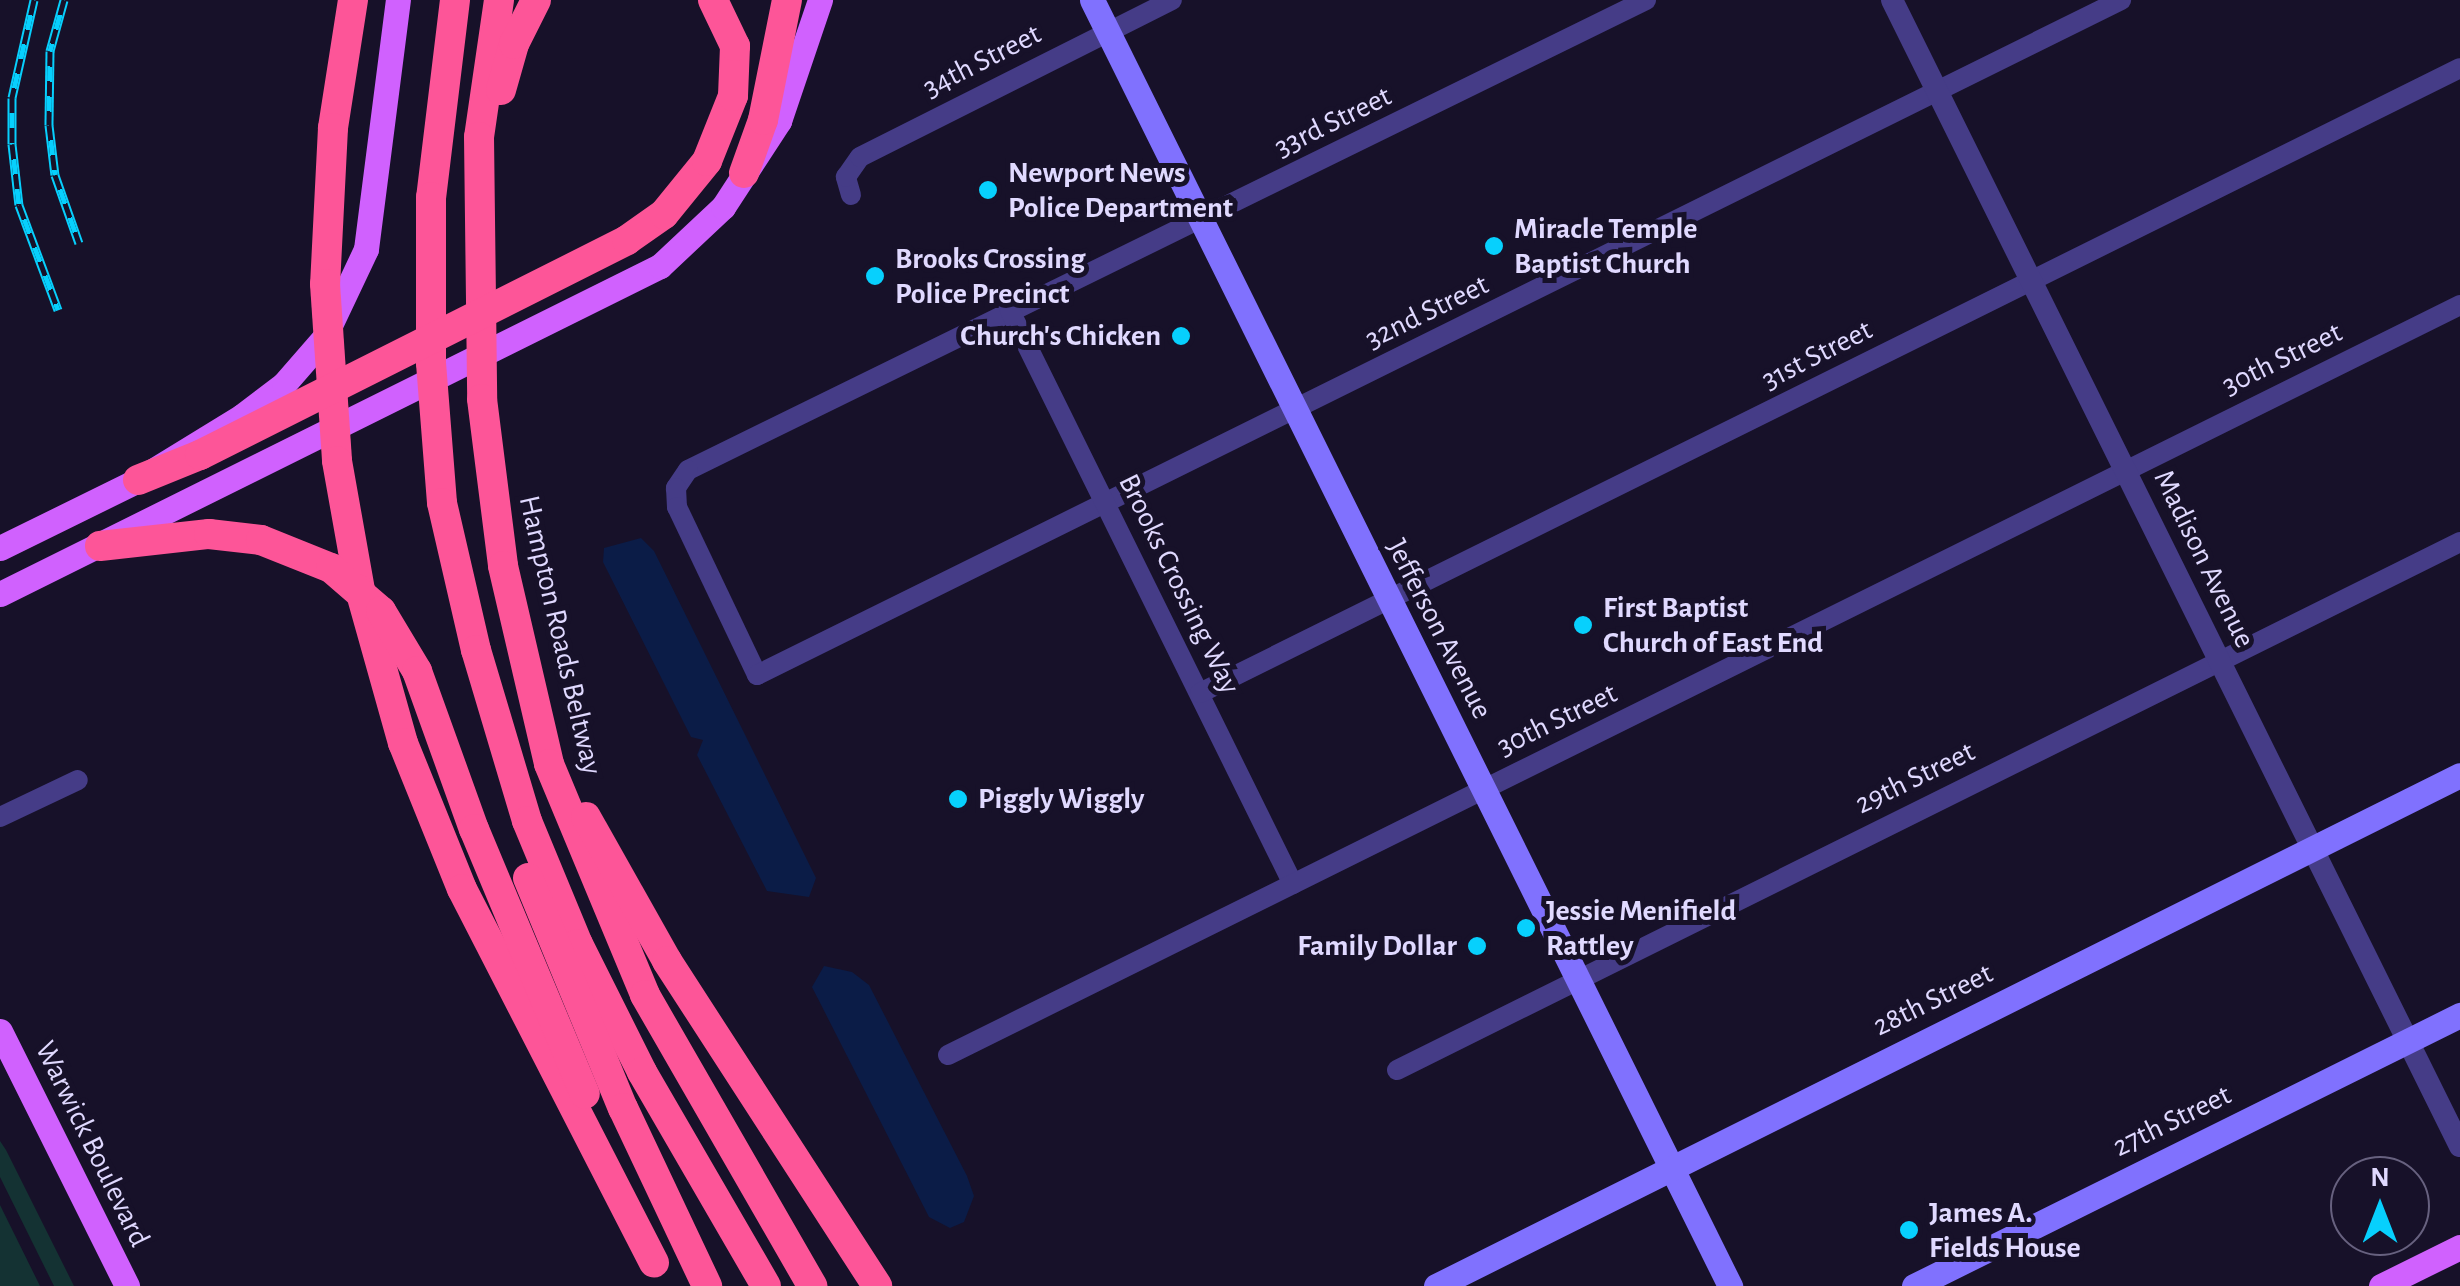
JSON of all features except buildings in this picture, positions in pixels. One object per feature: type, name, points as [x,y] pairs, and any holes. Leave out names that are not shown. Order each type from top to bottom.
[{"type":"highway","points":[[354,0],[333,128],[325,284],[337,461],[367,619],[403,743],[462,888],[659,1274]]},
{"type":"highway","points":[[455,0],[429,241],[448,614],[497,796],[578,1006],[707,1286]]},
{"type":"highway","name":"Hampton Roads Beltway","points":[[499,0],[482,102],[476,221],[486,447],[507,588],[533,698],[556,783],[629,960],[812,1286]]},
{"type":"highway","points":[[476,221],[503,78],[536,0]]},
{"type":"highway","points":[[138,480],[200,455],[572,266],[664,214],[719,138],[736,61],[729,26],[714,0]]},
{"type":"highway","points":[[744,173],[769,95],[787,0]]},
{"type":"highway","points":[[442,503],[491,708],[543,864],[625,1040],[766,1286]]},
{"type":"highway","points":[[100,546],[229,535],[286,547],[331,568],[396,630],[659,1274]]},
{"type":"highway","points":[[533,698],[627,894],[877,1286]]},
{"type":"main road","points":[[0,548],[138,480],[242,416],[300,369],[334,323],[366,249],[398,0]]},
{"type":"main road","points":[[0,594],[574,309],[681,250],[722,207],[779,121],[820,0]]},
{"type":"main road","name":"Jefferson Avenue","points":[[1092,0],[1730,1286]]},
{"type":"main road","points":[[0,532],[83,508]]},
{"type":"main road","name":"28th Street","points":[[1436,1286],[2460,775]]},
{"type":"main road","name":"27th Street","points":[[1914,1286],[2460,1015]]},
{"type":"main road","name":"Warwick Boulevard","points":[[3,1044],[126,1286]]},
{"type":"main road","points":[[2381,1286],[2460,1247]]},
{"type":"street","name":"34th Street","points":[[851,196],[846,177],[860,157],[1172,0]]},
{"type":"street","name":"33rd Street","points":[[757,675],[677,507],[676,488],[688,470],[1646,0]]},
{"type":"street","name":"Madison Avenue","points":[[1892,0],[2460,1146]]},
{"type":"street","name":"32nd Street","points":[[757,675],[2121,0]]},
{"type":"street","name":"31st Street","points":[[1200,694],[2460,68]]},
{"type":"street","name":"30th Street","points":[[948,1055],[2460,305]]},
{"type":"street","name":"Brooks Crossing Way","points":[[1010,312],[1293,884]]},
{"type":"street","name":"29th Street","points":[[1397,1070],[2460,542]]},
{"type":"street","points":[[0,817],[78,780]]},
{"type":"green space","points":[[0,1141],[74,1286],[54,1286],[0,1177]]},
{"type":"green space","points":[[0,1205],[40,1286],[0,1286]]},
{"type":"water","points":[[641,538],[654,551],[816,878],[809,897],[767,891],[697,755],[703,740],[691,737],[603,562],[604,548]]},
{"type":"water","points":[[824,966],[852,972],[869,985],[967,1176],[974,1196],[964,1222],[950,1228],[929,1217],[812,987]]},
{"type":"railway","points":[[34,0],[12,98],[12,144],[19,205],[58,310]]},
{"type":"railway","points":[[64,0],[50,51],[49,125],[55,175],[79,243]]},
{"type":"place","name":"Newport News Police Department","points":[[988,190]]},
{"type":"place","name":"Miracle Temple Baptist Church","points":[[1494,246]]},
{"type":"place","name":"Brooks Crossing Police Precinct","points":[[875,276]]},
{"type":"place","name":"Church's Chicken","points":[[1181,336]]},
{"type":"place","name":"First Baptist Church of East End","points":[[1583,625]]},
{"type":"place","name":"Piggly Wiggly","points":[[958,799]]},
{"type":"place","name":"Jessie Menifield Rattley","points":[[1526,928]]},
{"type":"place","name":"Family Dollar","points":[[1477,946]]},
{"type":"place","name":"James A. Fields House","points":[[1909,1230]]}]
